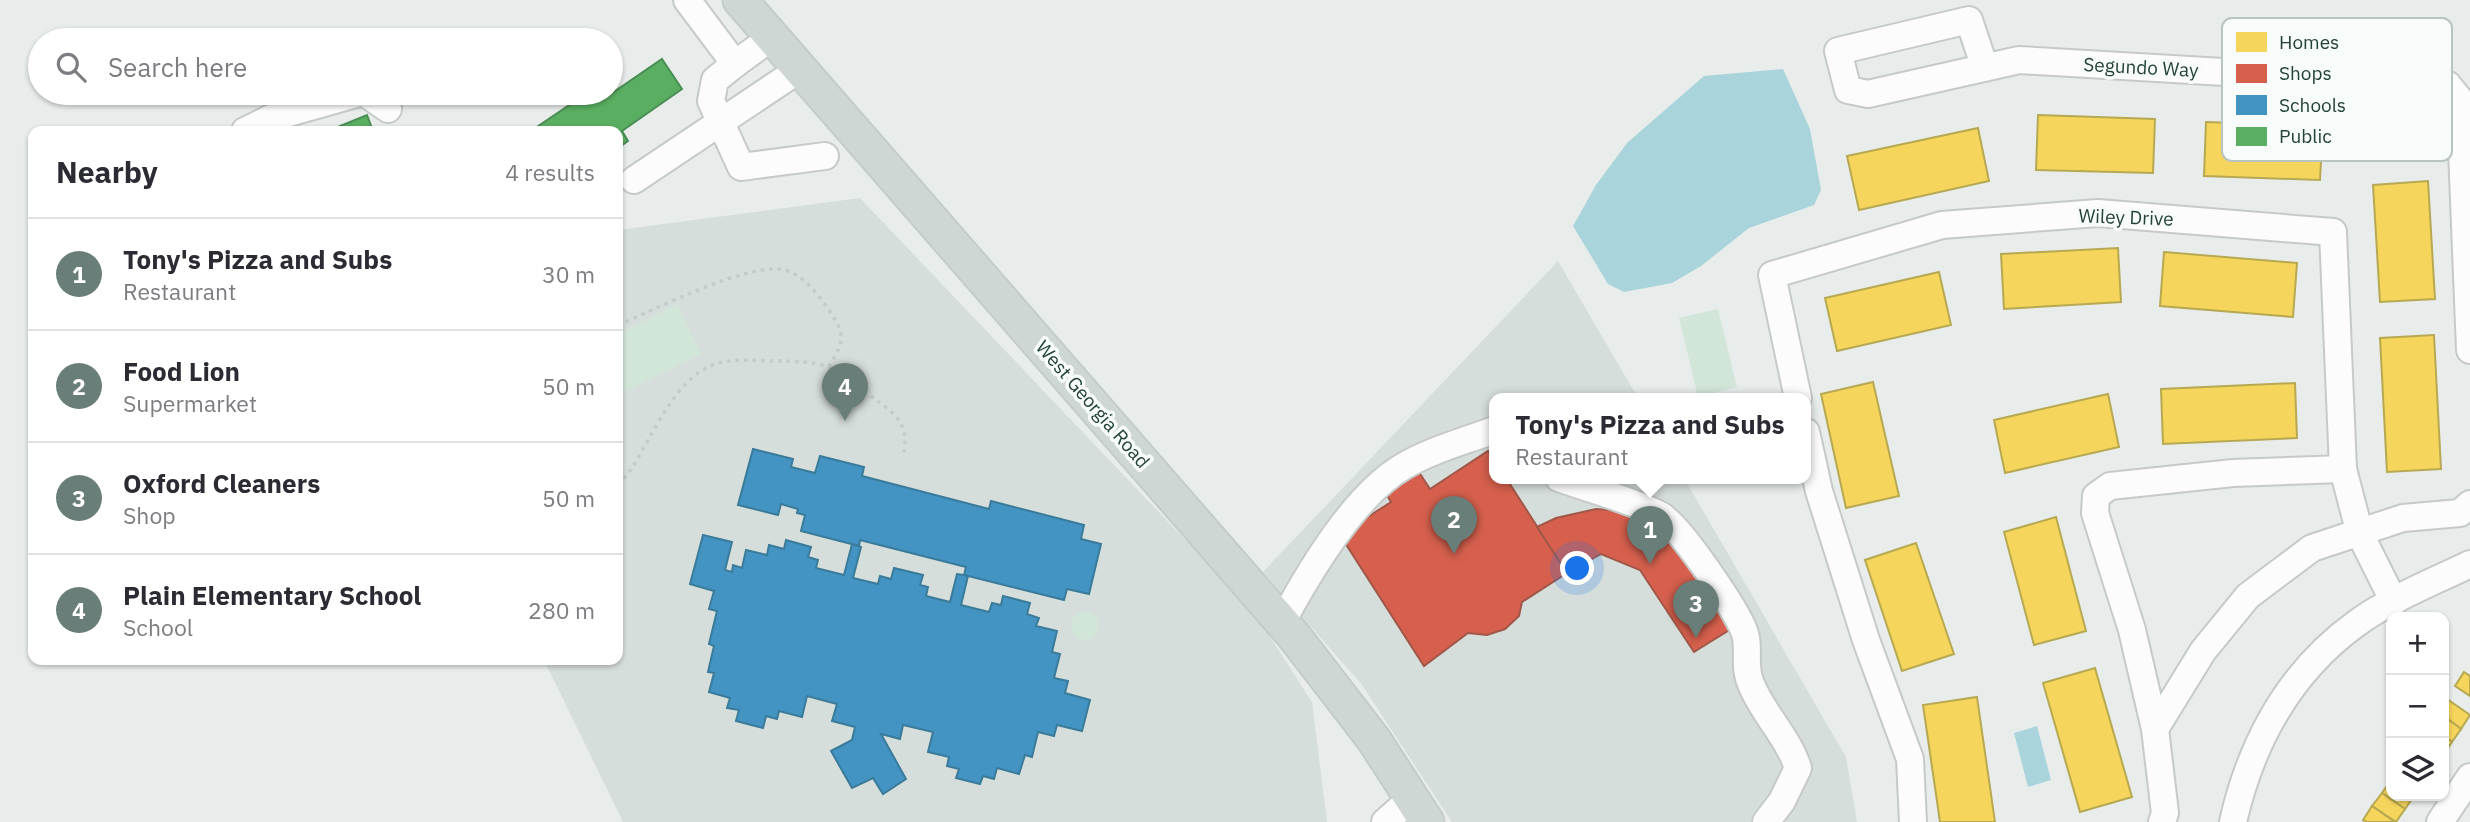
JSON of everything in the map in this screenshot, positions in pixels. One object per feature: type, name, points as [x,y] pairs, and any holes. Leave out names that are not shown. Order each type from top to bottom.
[{"type":"main road","name":"West Georgia Road","points":[[740,0],[1282,622],[1374,740],[1419,810]]},
{"type":"street","points":[[687,0],[735,64]]},
{"type":"street","name":"Segundo Way","points":[[1984,68],[1969,20],[1838,51],[1848,90],[1868,94],[1984,68],[2019,60],[2222,72]]},
{"type":"street","points":[[772,37],[716,80],[711,101],[720,122],[741,167],[825,156]]},
{"type":"street","points":[[634,180],[800,69]]},
{"type":"street","name":"Segundo Way","points":[[2452,90],[2460,100],[2470,350]]},
{"type":"street","points":[[255,126],[271,118],[317,105]]},
{"type":"street","points":[[382,105],[388,109]]},
{"type":"street","name":"Wiley Drive","points":[[1797,393],[1772,275],[1942,225],[2098,213],[2333,232],[2343,469],[2360,534],[2394,602]]},
{"type":"street","points":[[1282,622],[1334,538],[1372,489],[1405,465],[1489,432]]},
{"type":"street","points":[[1811,455],[1819,491],[1854,603],[1910,759],[1913,822]]},
{"type":"street","points":[[2162,822],[2165,813],[2155,729],[2132,630],[2095,513],[2096,496],[2110,486],[2233,473],[2343,469]]},
{"type":"street","points":[[1575,484],[1660,515],[1676,527],[1742,626],[1749,646],[1747,668],[1750,683],[1793,752],[1798,768],[1788,790],[1766,822]]},
{"type":"street","points":[[2155,729],[2203,651],[2248,596],[2312,548],[2403,518],[2460,513],[2470,504]]},
{"type":"street","points":[[2233,822],[2254,750],[2292,686],[2346,631],[2394,602],[2470,564]]},
{"type":"street","points":[[2440,822],[2470,777]]},
{"type":"street","points":[[1385,822],[1419,810]]},
{"type":"path","points":[[623,323],[733,278],[764,268],[786,270],[808,284],[829,310],[843,335],[843,346],[829,366]]},
{"type":"path","points":[[623,480],[630,474],[658,422],[683,388],[708,367],[740,360],[829,366],[902,422],[907,436],[904,452]]},
{"type":"shaded area","points":[[860,198],[1254,612],[1312,702],[1327,822],[623,822],[546,665],[623,665],[623,229]]},
{"type":"shaded area","points":[[1558,261],[1635,393],[1489,393],[1489,484],[1687,484],[1846,757],[1857,822],[1452,822],[1362,685],[1263,572]]},
{"type":"green space","points":[[677,304],[701,354],[623,393],[623,331]]},
{"type":"green space","points":[[1718,309],[1737,387],[1714,393],[1697,393],[1679,318]]},
{"type":"green space","points":[[1085,612],[1095,616],[1099,626],[1095,636],[1085,640],[1075,636],[1071,626],[1075,616]]},
{"type":"water","points":[[1783,69],[1810,129],[1821,190],[1814,205],[1749,228],[1701,266],[1672,283],[1624,292],[1608,284],[1573,226],[1596,185],[1627,143],[1704,76]]},
{"type":"water","points":[[2037,726],[2051,780],[2028,787],[2014,733]]},
{"type":"building: Homes","points":[[2038,115],[2155,119],[2153,173],[2036,170]]},
{"type":"building: Homes","points":[[2206,122],[2222,123],[2222,161],[2321,161],[2320,180],[2204,176]]},
{"type":"building: Homes","points":[[1978,128],[1989,181],[1859,210],[1847,156]]},
{"type":"building: Homes","points":[[2428,181],[2435,299],[2380,302],[2373,185]]},
{"type":"building: Homes","points":[[2118,248],[2121,302],[2004,309],[2001,254]]},
{"type":"building: Homes","points":[[2164,252],[2297,263],[2293,317],[2160,306]]},
{"type":"building: Homes","points":[[1939,272],[1951,325],[1837,351],[1825,298]]},
{"type":"building: Homes","points":[[2434,335],[2441,469],[2387,472],[2380,338]]},
{"type":"building: Homes","points":[[1873,382],[1899,496],[1846,508],[1821,394]]},
{"type":"building: Homes","points":[[2295,383],[2297,438],[2163,444],[2161,389]]},
{"type":"building: Homes","points":[[2108,394],[2119,447],[2005,473],[1994,420]]},
{"type":"building: Homes","points":[[2056,517],[2086,631],[2034,645],[2004,532]]},
{"type":"building: Homes","points":[[1916,543],[1954,654],[1902,671],[1865,560]]},
{"type":"building: Homes","points":[[2095,668],[2132,797],[2080,812],[2043,683]]},
{"type":"building: Homes","points":[[2464,672],[2470,676],[2470,696],[2455,686]]},
{"type":"building: Homes","points":[[1977,697],[1995,822],[1940,822],[1923,705]]},
{"type":"building: Homes","points":[[2449,700],[2470,715],[2461,729],[2449,720]]},
{"type":"building: Homes","points":[[2449,720],[2461,729],[2452,742],[2449,740]]},
{"type":"building: Homes","points":[[2382,793],[2386,796],[2386,801],[2394,801],[2405,809],[2396,822],[2372,806]]},
{"type":"building: Homes","points":[[2394,801],[2411,801],[2405,809]]},
{"type":"building: Homes","points":[[2372,806],[2395,822],[2363,820]]},
{"type":"building: Shops","points":[[1488,451],[1489,484],[1510,484],[1567,573],[1522,602],[1519,616],[1505,629],[1487,635],[1468,633],[1424,666],[1340,535],[1391,502],[1382,487],[1415,466],[1430,489]]},
{"type":"building: Shops","points":[[1596,509],[1634,512],[1659,528],[1684,558],[1731,629],[1694,652],[1640,570],[1601,554],[1567,573],[1537,527],[1556,518]]},
{"type":"building: Schools","points":[[753,449],[793,459],[791,467],[815,473],[820,456],[864,467],[862,476],[989,509],[991,501],[1084,525],[1081,539],[1101,544],[1089,594],[1067,589],[1064,600],[964,575],[966,567],[860,540],[859,546],[801,531],[805,515],[797,513],[798,509],[781,504],[778,515],[738,505]]},
{"type":"building: Schools","points":[[703,535],[732,542],[725,570],[732,572],[733,565],[742,568],[746,550],[767,555],[769,545],[784,549],[786,540],[811,547],[808,557],[818,560],[816,568],[844,575],[852,544],[861,547],[853,578],[878,584],[880,576],[891,579],[894,568],[923,575],[920,585],[928,587],[926,596],[950,602],[957,574],[968,576],[961,605],[989,612],[992,603],[1001,605],[1003,596],[1030,603],[1027,614],[1039,618],[1036,626],[1057,631],[1052,652],[1060,654],[1054,678],[1068,681],[1065,693],[1090,700],[1082,731],[1057,725],[1054,736],[1038,732],[1032,757],[1025,755],[1019,774],[997,768],[994,779],[983,776],[980,784],[956,778],[959,769],[947,766],[949,757],[928,752],[933,732],[903,725],[900,739],[881,734],[906,779],[883,794],[873,778],[852,788],[831,751],[852,740],[855,727],[832,721],[837,704],[807,696],[802,717],[779,711],[777,719],[766,716],[763,728],[736,721],[739,710],[727,708],[730,698],[709,692],[714,673],[708,672],[714,646],[709,644],[717,611],[709,609],[714,591],[690,584]]},
{"type":"building: Public","points":[[662,59],[682,89],[623,130],[623,126],[538,126],[569,105],[623,105],[623,86]]},
{"type":"building: Public","points":[[367,115],[371,126],[340,126]]},
{"type":"place","name":"Plain Elementary School","points":[[845,421]]},
{"type":"place","name":"Food Lion","points":[[1454,554]]},
{"type":"place","name":"Tony's Pizza and Subs","points":[[1650,564]]},
{"type":"place","name":"Oxford Cleaners","points":[[1696,638]]}]
